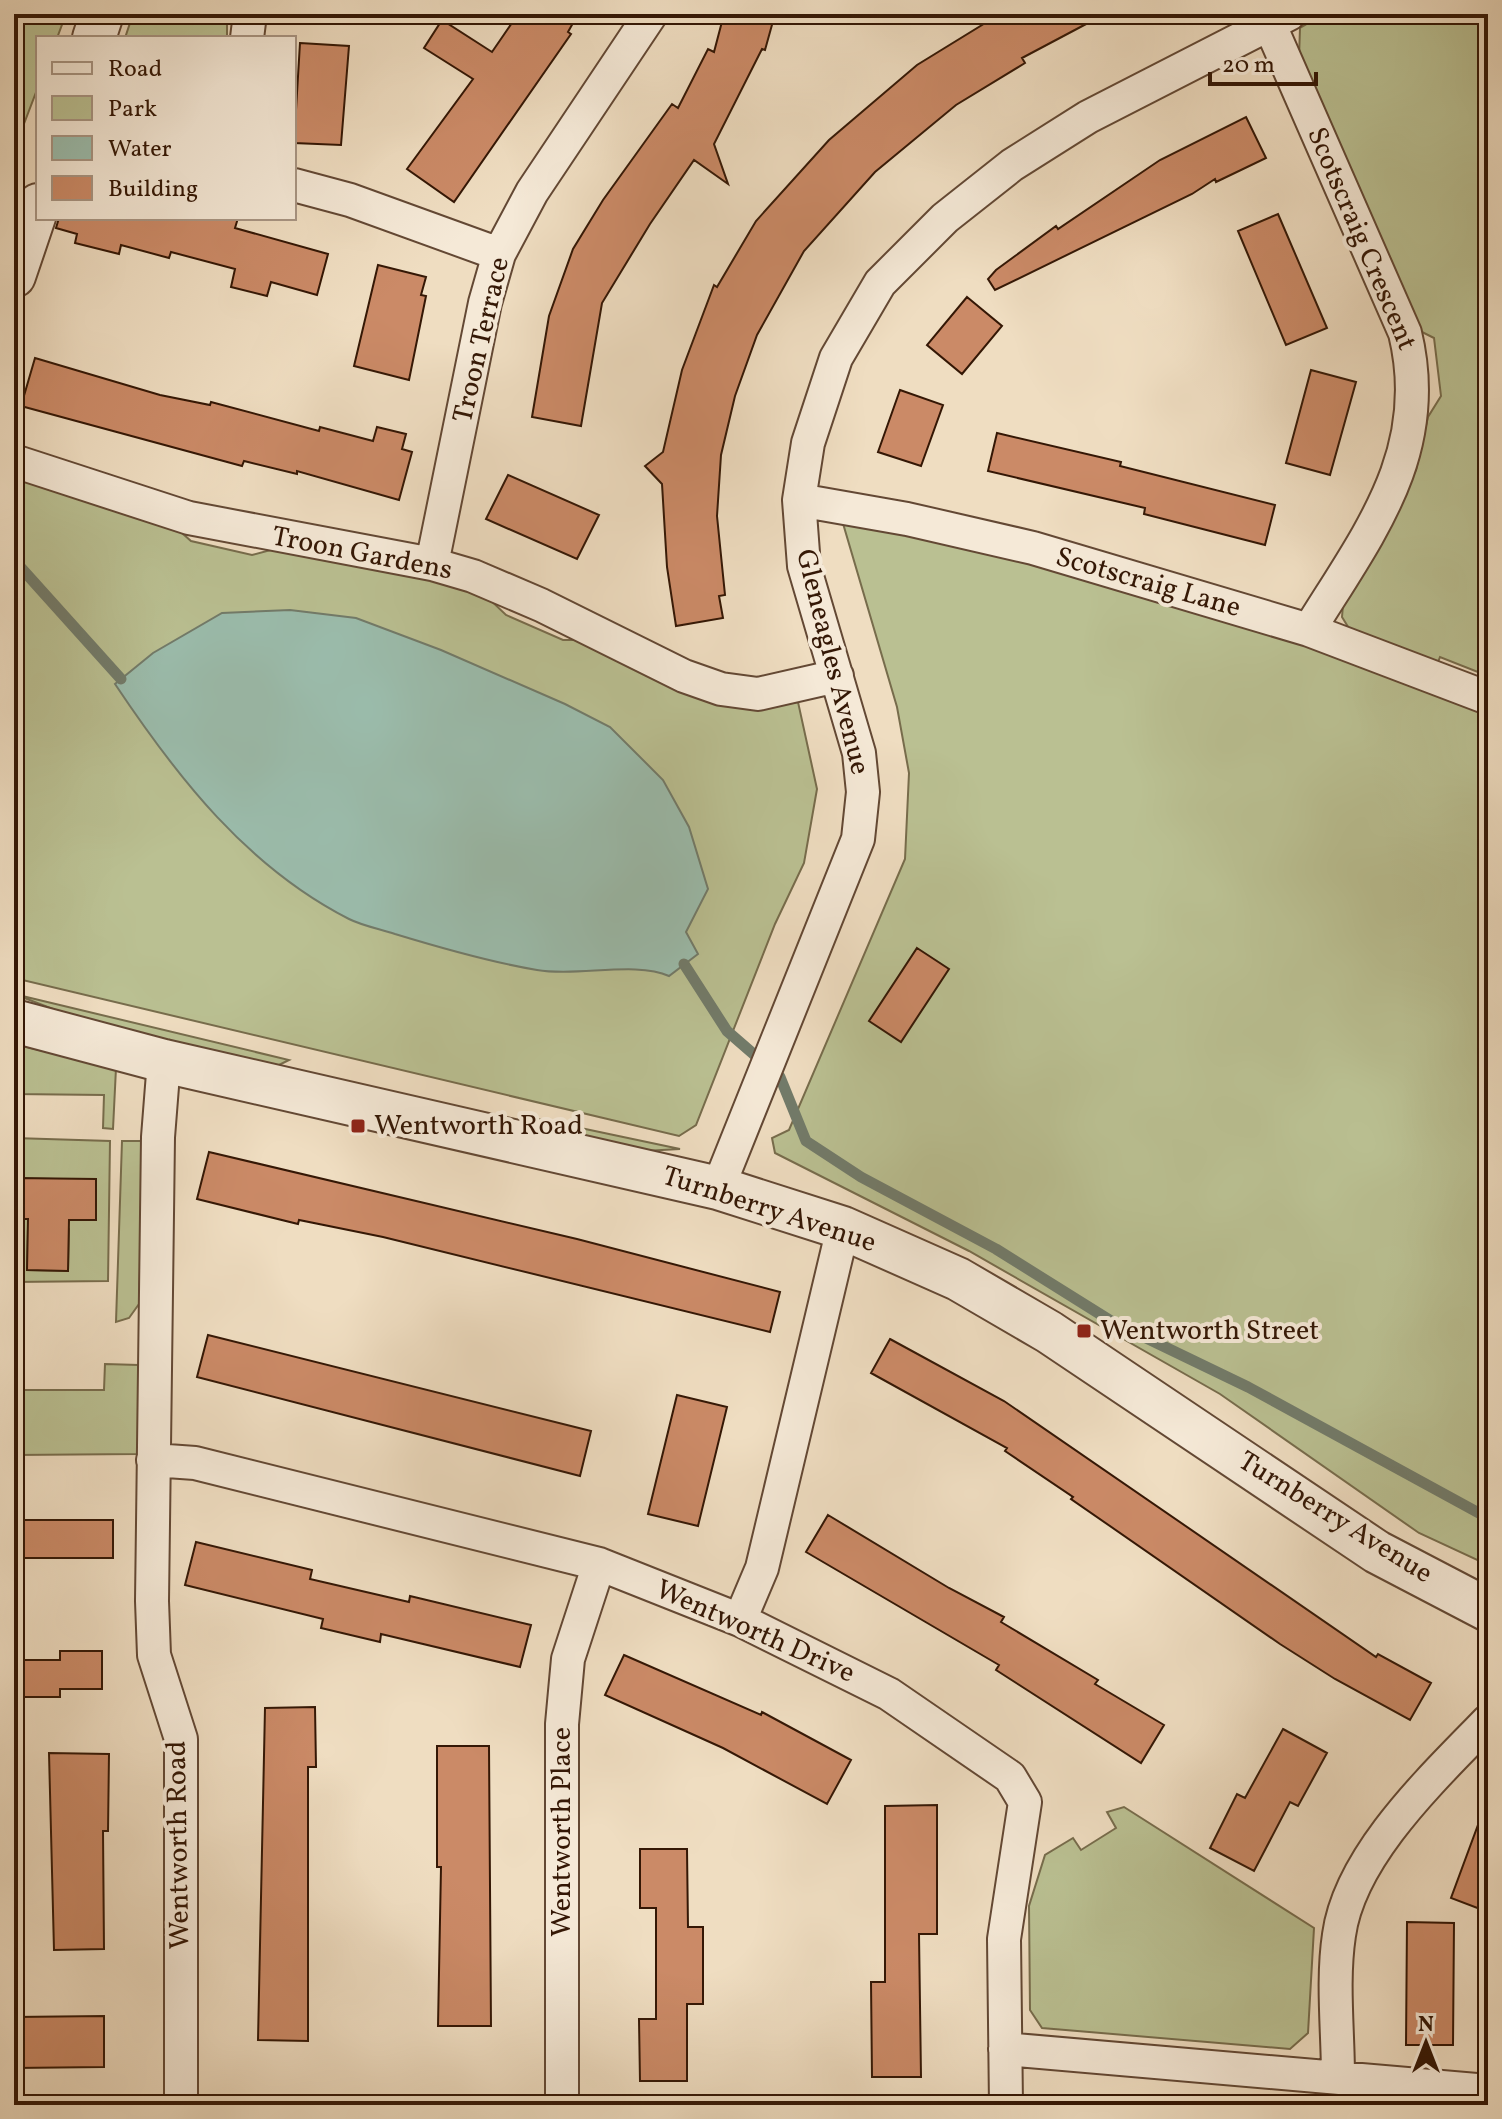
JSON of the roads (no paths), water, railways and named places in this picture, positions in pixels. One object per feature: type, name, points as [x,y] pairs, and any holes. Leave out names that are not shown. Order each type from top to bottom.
[{"type":"street","points":[[95,36],[102,14]]},
{"type":"street","points":[[247,36],[250,14]]},
{"type":"street","name":"Troon Terrace","points":[[432,564],[485,303],[499,254],[532,192],[651,14]]},
{"type":"street","name":"Gleneagles Avenue","points":[[718,1188],[858,839],[863,792],[859,753],[804,566],[799,500],[808,443],[836,358],[880,283],[934,229],[1012,165],[1088,117],[1279,19]]},
{"type":"street","name":"Scotscraig Crescent","points":[[1279,19],[1405,333],[1414,369],[1413,417],[1404,459],[1374,524],[1309,630]]},
{"type":"street","points":[[296,186],[350,200],[499,254]]},
{"type":"street","points":[[14,276],[36,211]]},
{"type":"street","name":"Troon Gardens","points":[[14,461],[189,518],[432,564],[541,605],[684,676],[721,689],[758,694],[837,676]]},
{"type":"street","name":"Scotscraig Lane","points":[[799,500],[907,519],[1033,548],[1309,630],[1488,698]]},
{"type":"street","name":"Turnberry Avenue","points":[[14,1021],[164,1061],[718,1188],[843,1228],[958,1279],[1049,1332],[1377,1552],[1488,1610]]},
{"type":"street","name":"Wentworth Road","points":[[164,1061],[158,1137],[153,1460],[154,1655],[181,1739],[181,2105]]},
{"type":"street","points":[[740,1620],[762,1568],[843,1228]]},
{"type":"street","name":"Wentworth Drive","points":[[153,1460],[195,1463],[599,1564],[740,1620],[889,1694],[1010,1777],[1025,1802],[1004,1939],[1006,2105]]},
{"type":"street","name":"Wentworth Place","points":[[562,2105],[562,1724],[568,1659],[599,1564]]},
{"type":"street","points":[[1338,2077],[1339,1935],[1355,1883],[1410,1804],[1488,1721]]},
{"type":"street","points":[[1005,2049],[1338,2077],[1478,2095]]},
{"type":"water","points":[[290,610],[356,618],[441,650],[610,727],[663,780],[689,827],[708,889],[686,932],[698,954],[669,976],[640,970],[553,972],[519,967],[366,926],[312,898],[278,873],[246,846],[189,786],[115,684],[153,653],[222,613]]},
{"type":"waterway","points":[[14,560],[121,679]]},
{"type":"waterway","points":[[684,964],[727,1031],[780,1077],[806,1141],[861,1177],[996,1249],[1111,1321],[1248,1387],[1488,1518]]},
{"type":"place","name":"Wentworth Road","points":[[358,1126]]},
{"type":"place","name":"Wentworth Street","points":[[1084,1331]]}]
